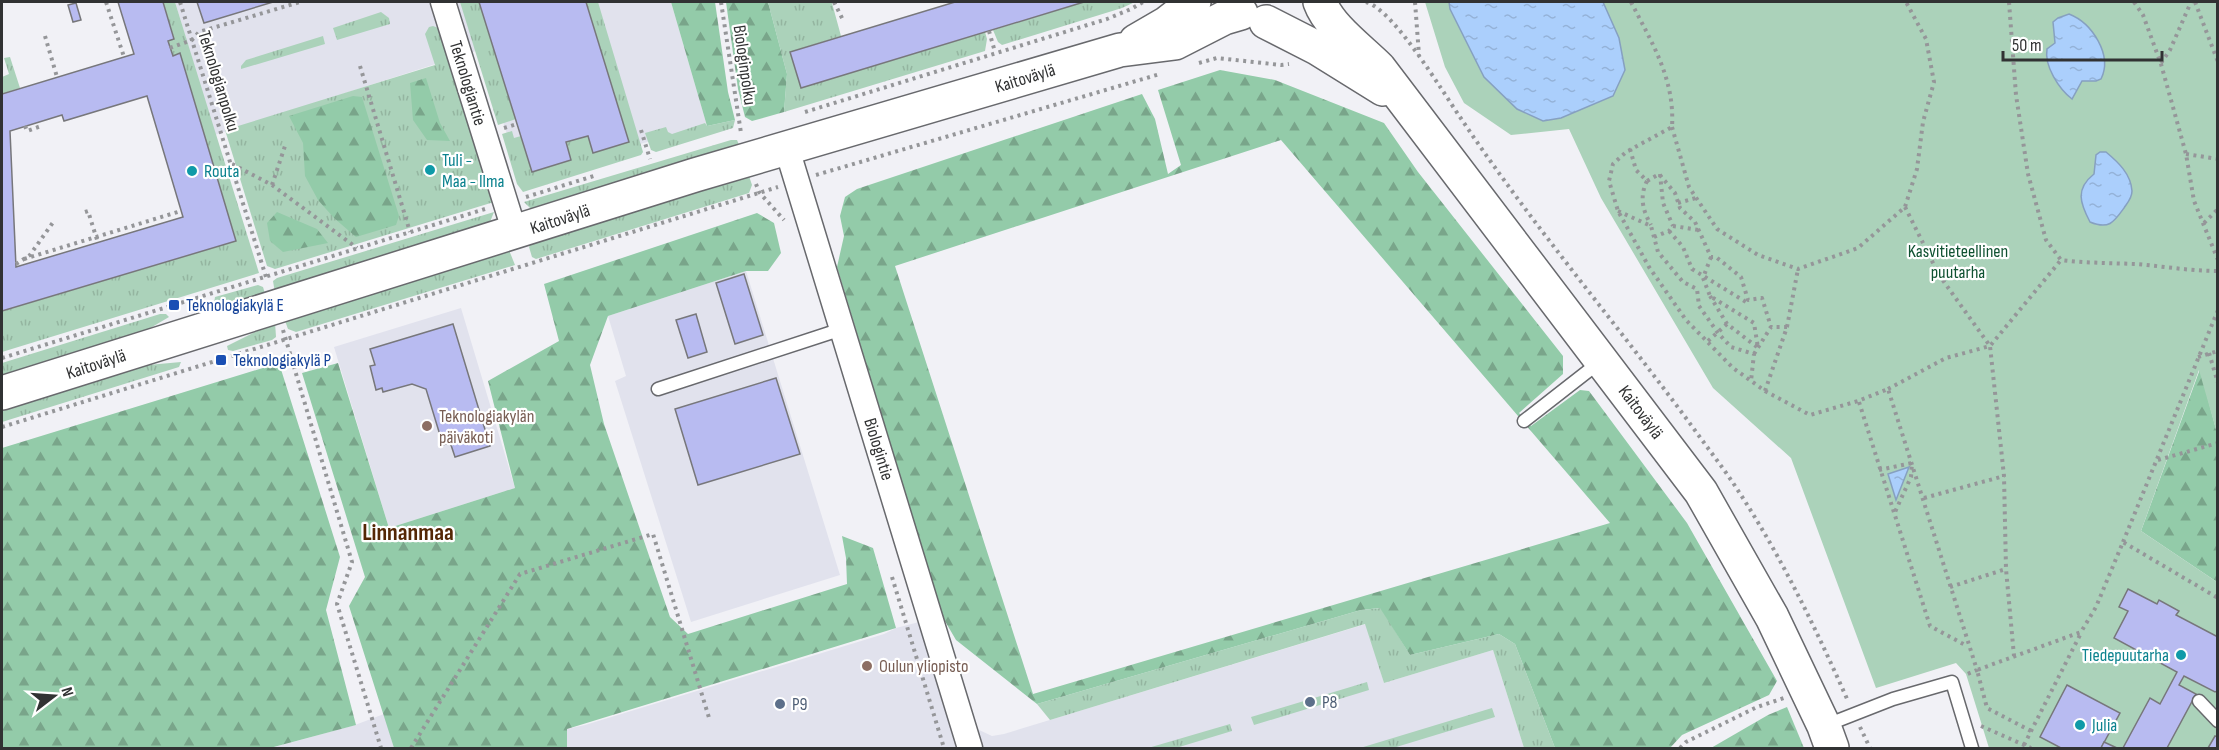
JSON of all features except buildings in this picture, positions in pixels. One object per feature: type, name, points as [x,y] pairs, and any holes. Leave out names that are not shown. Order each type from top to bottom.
[{"type":"street","name":"Teknologiantie","points":[[443,2],[510,218]]},
{"type":"street","name":"Kaitoväylä","points":[[1120,50],[1167,23],[1194,2]]},
{"type":"street","points":[[1246,12],[1278,22],[1291,18],[1311,2]]},
{"type":"street","name":"Kaitoväylä","points":[[1320,2],[1324,11],[1338,28],[1379,68],[1701,492],[1772,617],[1828,737]]},
{"type":"street","name":"Kaitoväylä","points":[[2,393],[270,292],[510,218],[743,139],[787,149],[1120,50],[1174,43],[1224,18],[1246,12],[1317,48],[1405,102]]},
{"type":"street","name":"Biologintie","points":[[787,149],[969,748]]},
{"type":"lane","points":[[657,389],[842,329]]},
{"type":"lane","points":[[1524,421],[1602,360]]},
{"type":"lane","points":[[1828,737],[1893,699],[1952,682],[1972,748]]},
{"type":"lane","points":[[2199,701],[2217,721]]},
{"type":"path","points":[[106,2],[124,57]]},
{"type":"path","name":"Teknologianpolku","points":[[180,2],[286,340],[352,562],[338,604],[381,748]]},
{"type":"path","points":[[170,48],[192,40],[199,32],[300,2]]},
{"type":"path","name":"Biologinpolku","points":[[721,2],[743,139],[759,192]]},
{"type":"path","points":[[834,2],[844,22]]},
{"type":"path","points":[[795,115],[1107,19],[1143,2]]},
{"type":"path","points":[[1415,2],[1419,56]]},
{"type":"path","points":[[1631,2],[1663,64],[1673,106],[1672,127],[1689,187],[1717,230],[1758,255],[1798,269],[1858,248],[1905,207],[1917,169],[1923,122],[1934,82],[1926,39],[1906,2]]},
{"type":"path","points":[[2009,2],[2016,95],[2028,174],[2046,240],[2061,260],[2082,263],[2137,264],[2190,271],[2217,271]]},
{"type":"path","points":[[2134,2],[2143,15],[2161,64],[2186,154],[2194,201],[2217,260]]},
{"type":"path","points":[[2161,64],[2193,2]]},
{"type":"path","points":[[2193,2],[2217,62]]},
{"type":"path","points":[[989,31],[995,52]]},
{"type":"path","points":[[45,36],[57,77]]},
{"type":"path","points":[[1195,64],[1217,58]]},
{"type":"path","points":[[360,66],[410,232]]},
{"type":"path","points":[[2,427],[759,192],[1163,73]]},
{"type":"path","points":[[25,126],[27,131],[41,126]]},
{"type":"path","points":[[1672,127],[1630,149],[1613,164],[1609,181],[1618,211],[1649,267],[1686,320],[1733,368],[1765,391],[1810,415],[1858,401],[1888,389],[1946,358],[1990,346],[2061,260]]},
{"type":"path","points":[[641,130],[650,159],[661,156]]},
{"type":"path","points":[[272,185],[286,143]]},
{"type":"path","points":[[1630,149],[1636,170],[1647,181]]},
{"type":"path","points":[[2186,154],[2217,159]]},
{"type":"path","points":[[231,164],[272,185],[357,248]]},
{"type":"path","points":[[2,358],[270,292],[357,248],[410,232],[510,218],[606,172]]},
{"type":"path","points":[[1659,174],[1647,181],[1642,192],[1644,214],[1651,226],[1658,252],[1683,282],[1697,289],[1699,306],[1731,347],[1754,354]]},
{"type":"path","points":[[1659,174],[1675,193],[1680,208],[1695,222],[1711,257],[1703,278],[1710,296],[1727,324],[1758,348]]},
{"type":"path","points":[[1659,174],[1663,203],[1673,226]]},
{"type":"path","points":[[759,192],[788,225]]},
{"type":"path","points":[[1678,203],[1696,198]]},
{"type":"path","points":[[1905,207],[1938,275],[1990,346],[2004,476],[2006,569],[2014,657]]},
{"type":"path","points":[[2204,223],[2217,209]]},
{"type":"path","points":[[85,212],[88,210],[98,243]]},
{"type":"path","points":[[24,259],[181,211]]},
{"type":"path","points":[[1618,211],[1651,226]]},
{"type":"path","points":[[16,264],[41,241],[54,221]]},
{"type":"path","points":[[1673,226],[1699,230]]},
{"type":"path","points":[[1654,237],[1669,231],[1673,226]]},
{"type":"path","points":[[1669,231],[1683,247],[1692,269],[1703,278],[1746,302],[1762,298],[1772,327]]},
{"type":"path","points":[[1711,257],[1716,257],[1741,277],[1748,300]]},
{"type":"path","points":[[1765,391],[1787,327],[1798,269]]},
{"type":"path","points":[[1710,296],[1754,322],[1758,348]]},
{"type":"path","points":[[2024,745],[2096,607],[2158,460],[2217,310]]},
{"type":"path","points":[[1708,341],[1727,324]]},
{"type":"path","points":[[1772,327],[1787,327]]},
{"type":"path","points":[[1751,381],[1754,354],[1772,327]]},
{"type":"path","points":[[2197,357],[2217,351]]},
{"type":"path","points":[[2209,353],[2217,383]]},
{"type":"path","points":[[1888,389],[1924,498],[1987,708],[2031,730]]},
{"type":"path","points":[[1858,401],[1930,626],[1968,646]]},
{"type":"path","points":[[2158,460],[2217,443]]},
{"type":"path","points":[[1879,470],[1912,463]]},
{"type":"path","points":[[1895,513],[1911,477],[1912,463]]},
{"type":"path","points":[[1924,498],[2004,476]]},
{"type":"path","points":[[411,748],[520,574],[653,534],[710,721]]},
{"type":"path","points":[[2123,542],[2217,598]]},
{"type":"path","points":[[889,566],[944,748]]},
{"type":"path","points":[[1950,587],[2006,569]]},
{"type":"path","points":[[1956,676],[2081,632]]},
{"type":"path","points":[[1680,748],[1686,742],[1757,707]]},
{"type":"path","points":[[1964,720],[2031,748]]},
{"type":"shaded area","points":[[175,2],[671,2],[707,126],[521,176],[479,50],[215,135]]},
{"type":"shaded area","points":[[746,271],[840,575],[691,622],[615,381],[626,376],[608,316]]},
{"type":"shaded area","name":"Teknologiakylän päiväkoti","points":[[461,308],[515,488],[389,528],[334,347]]},
{"type":"shaded area","name":"Oulun yliopisto","points":[[942,616],[977,729],[992,736],[1366,624],[1384,683],[1493,650],[1524,748],[567,748],[567,729]]},
{"type":"shaded area","points":[[384,714],[394,748],[271,748],[355,725]]},
{"type":"green space","points":[[163,2],[175,2],[259,273],[2,352],[2,311],[236,241],[179,54],[173,56],[168,41],[174,38]]},
{"type":"green space","points":[[460,2],[479,2],[516,119],[498,125]]},
{"type":"green space","points":[[586,2],[598,2],[643,152],[641,155],[523,192],[517,184],[502,134],[512,131],[514,138],[521,136],[532,172],[571,160],[566,142],[588,136],[593,153],[629,142]]},
{"type":"green space","points":[[671,2],[715,2],[728,92],[735,120],[707,126]]},
{"type":"green space","points":[[726,2],[768,2],[787,74],[784,112],[752,121],[745,117],[738,89]]},
{"type":"green space","points":[[768,2],[832,3],[841,36],[790,52],[801,88],[985,32],[987,39],[985,51],[784,112],[787,74]]},
{"type":"green space","points":[[1084,2],[1135,2],[1002,45],[998,42],[993,30]]},
{"type":"green space","name":"Kasvitieteellinen puutarha","points":[[1425,2],[2217,2],[2217,433],[2199,370],[2141,531],[2217,582],[2217,748],[1989,748],[1966,674],[1956,663],[1876,688],[1791,458],[1713,388],[1601,198],[1569,129],[1511,135],[1464,103],[1445,67]]},
{"type":"green space","points":[[381,12],[389,18],[390,24],[337,40],[333,28]]},
{"type":"green space","points":[[429,27],[441,29],[494,202],[275,269],[267,266],[225,130],[435,65],[425,34]]},
{"type":"green space","points":[[323,36],[325,44],[241,69],[246,60]]},
{"type":"green space","points":[[10,57],[20,88],[2,94],[2,77],[9,74],[4,58]]},
{"type":"green space","points":[[1220,70],[1275,80],[1384,123],[1418,172],[1563,356],[1563,374],[1519,413],[1531,426],[1580,390],[1589,391],[1687,523],[1777,681],[1769,695],[1682,735],[1670,748],[1555,748],[1515,644],[1499,634],[1410,655],[1380,608],[1361,610],[1037,704],[956,640],[942,616],[837,267],[844,236],[840,216],[845,197],[857,189],[1142,94],[1155,119],[1168,174],[1181,165],[1158,90]],"holes":[[[1281,140],[1610,523],[1033,694],[895,266]]]},
{"type":"green space","points":[[426,78],[440,123],[450,141],[427,140],[413,120],[410,83]]},
{"type":"green space","points":[[353,96],[362,97],[399,216],[396,225],[356,237],[318,200],[305,176],[303,143],[289,116]]},
{"type":"green space","points":[[735,120],[733,128],[656,152],[651,150],[645,133],[666,127],[672,134],[705,123],[707,126]]},
{"type":"green space","points":[[737,140],[742,152],[535,213],[524,202]]},
{"type":"green space","points":[[749,176],[752,185],[749,193],[536,259],[532,257],[529,247],[531,243]]},
{"type":"green space","points":[[277,212],[317,229],[328,243],[283,252],[270,241],[267,223]]},
{"type":"green space","points":[[494,212],[488,227],[275,293],[273,281],[277,278]]},
{"type":"green space","points":[[757,213],[774,223],[781,253],[768,271],[746,271],[608,316],[590,365],[604,424],[670,617],[688,634],[847,584],[842,536],[873,548],[896,628],[567,729],[567,748],[394,748],[349,606],[365,577],[302,373],[338,363],[389,528],[515,488],[488,381],[559,341],[544,284]]},
{"type":"green space","points":[[509,250],[515,265],[296,332],[288,329],[284,318]]},
{"type":"green space","points":[[258,285],[263,287],[266,297],[214,303],[215,297]]},
{"type":"green space","points":[[166,314],[169,317],[130,340],[2,380],[2,363]]},
{"type":"green space","points":[[275,322],[276,337],[272,340],[233,351],[228,350],[227,346]]},
{"type":"green space","points":[[181,362],[179,367],[2,422],[2,405],[126,367]]},
{"type":"green space","points":[[279,363],[340,557],[326,610],[356,725],[270,748],[2,748],[2,448]]},
{"type":"green space","points":[[2200,369],[2217,433],[2217,582],[2141,531]]},
{"type":"green space","points":[[1381,608],[1410,655],[1499,634],[1515,644],[1555,748],[1524,748],[1493,650],[1384,683],[1365,624],[1050,720],[1037,704],[1361,610]]},
{"type":"green space","points":[[1367,682],[1369,690],[1254,725],[1251,717]]},
{"type":"green space","points":[[1787,707],[1804,748],[1711,748],[1768,715]]},
{"type":"green space","points":[[1492,708],[1495,717],[1393,748],[1360,748]]},
{"type":"green space","points":[[1230,724],[1232,731],[1176,748],[1148,748]]},
{"type":"water","points":[[1449,2],[1603,2],[1619,38],[1625,70],[1613,96],[1561,118],[1543,121],[1517,109],[1484,77],[1450,9]]},
{"type":"water","points":[[2069,14],[2092,32],[2102,50],[2104,60],[2101,79],[2082,81],[2072,99],[2053,77],[2047,56],[2047,49],[2055,43],[2053,22]]},
{"type":"water","points":[[2106,152],[2123,169],[2132,191],[2130,200],[2117,217],[2106,225],[2090,222],[2081,196],[2084,185],[2094,174],[2096,155]]},
{"type":"water","points":[[1909,467],[1896,500],[1888,474]]},
{"type":"place","name":"Tuli - Maa - Ilma","points":[[430,170]]},
{"type":"place","name":"Routa","points":[[192,171]]},
{"type":"place","name":"Teknologiakylä E","points":[[174,305]]},
{"type":"place","name":"Teknologiakylä P","points":[[221,360]]},
{"type":"place","name":"Teknologiakylän päiväkoti","points":[[427,426]]},
{"type":"place","name":"Tiedepuutarha","points":[[2181,655]]},
{"type":"place","name":"Oulun yliopisto","points":[[867,666]]},
{"type":"place","name":"P8","points":[[1310,702]]},
{"type":"place","name":"P9","points":[[780,704]]},
{"type":"place","name":"Julia","points":[[2080,725]]},
{"type":"district","name":"Linnanmaa","points":[[408,532]]}]
